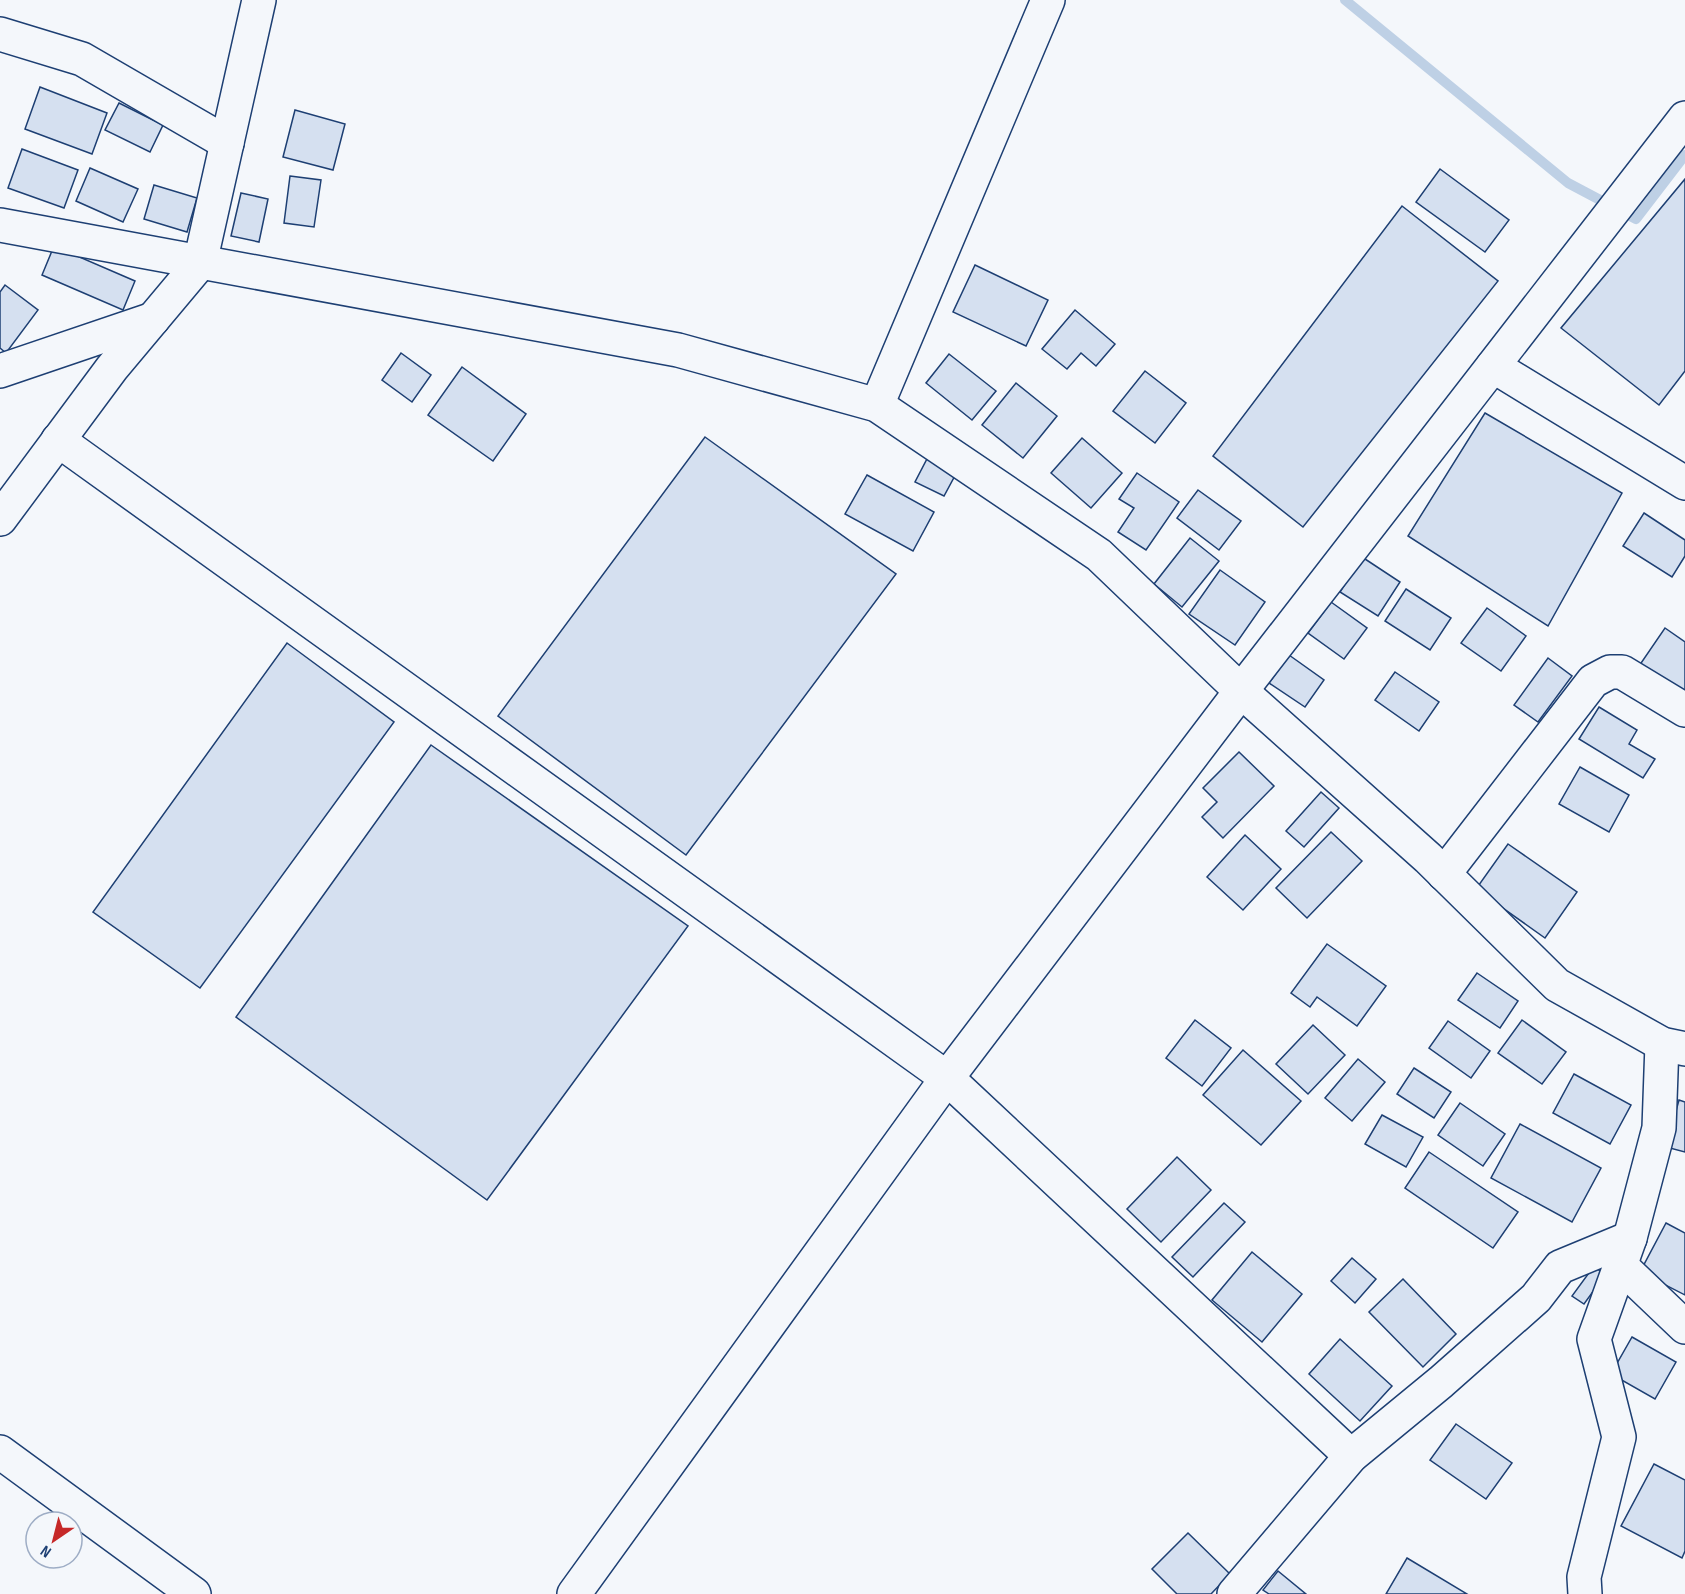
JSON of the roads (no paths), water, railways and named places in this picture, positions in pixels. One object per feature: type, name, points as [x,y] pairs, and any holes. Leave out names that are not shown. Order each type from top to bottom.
[{"type":"street","points":[[0,519],[112,368],[200,263],[260,0]]},
{"type":"street","points":[[877,405],[1048,0]]},
{"type":"street","points":[[0,34],[82,59],[227,142]]},
{"type":"street","points":[[574,1594],[947,1078],[1241,691],[1685,118]]},
{"type":"street","points":[[0,225],[678,350],[877,405],[1099,555],[1241,691],[1444,874],[1557,985],[1673,1046],[1659,1128],[1625,1252],[1594,1339],[1619,1437],[1584,1577],[1585,1594]]},
{"type":"street","points":[[0,371],[153,319]]},
{"type":"street","points":[[1493,366],[1685,483]]},
{"type":"street","points":[[58,441],[947,1078],[1351,1456]]},
{"type":"street","points":[[1444,874],[1593,681],[1610,672],[1622,672],[1685,710]]},
{"type":"street","points":[[1625,1252],[1685,1327]]},
{"type":"street","points":[[1234,1594],[1351,1456],[1441,1382],[1536,1298],[1560,1268],[1625,1252]]},
{"type":"street","points":[[0,1452],[194,1594]]},
{"type":"waterway","points":[[1345,0],[1568,183],[1636,219],[1685,155]]}]
